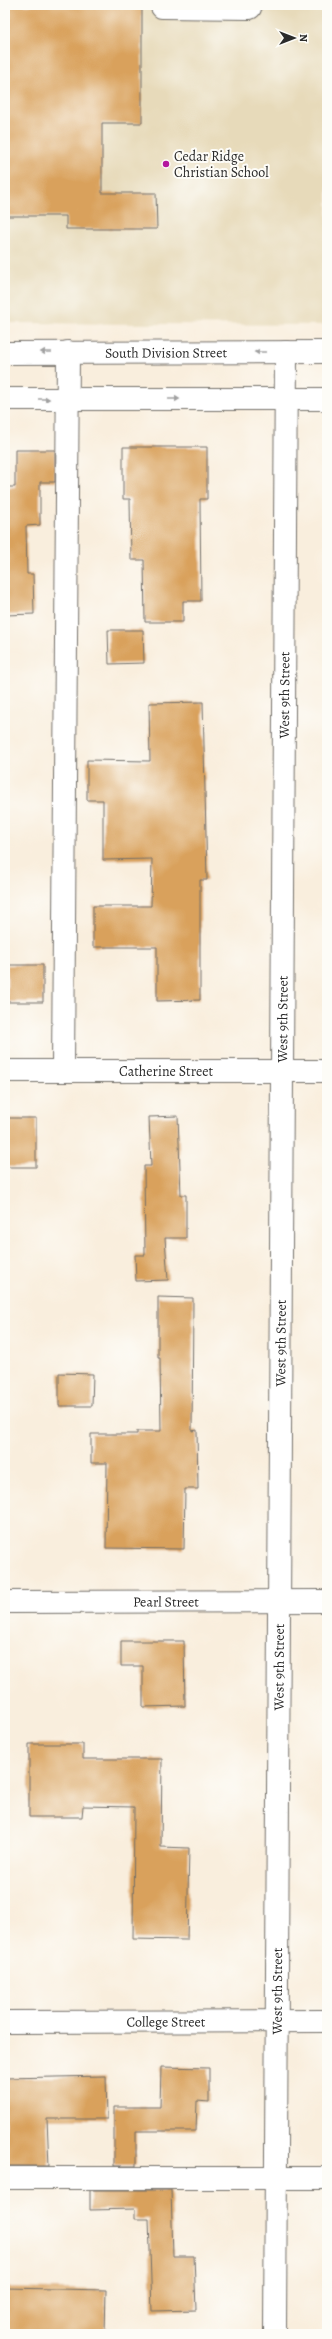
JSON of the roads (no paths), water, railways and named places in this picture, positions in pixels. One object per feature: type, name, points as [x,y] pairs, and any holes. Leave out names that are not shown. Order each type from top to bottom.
[{"type":"street","points":[[162,5],[162,7],[250,8]]},
{"type":"street","points":[[63,1071],[68,352]]},
{"type":"street","name":"West 9th Street","points":[[275,2334],[286,352]]},
{"type":"street","name":"South Division Street","points":[[5,353],[327,352]]},
{"type":"street","points":[[5,399],[327,399]]},
{"type":"street","name":"Catherine Street","points":[[5,1071],[327,1071]]},
{"type":"street","name":"Pearl Street","points":[[5,1602],[327,1601]]},
{"type":"street","name":"College Street","points":[[5,2022],[327,2021]]},
{"type":"street","points":[[5,2178],[327,2178]]},
{"type":"place","name":"Cedar Ridge Christian School","points":[[166,164]]}]
